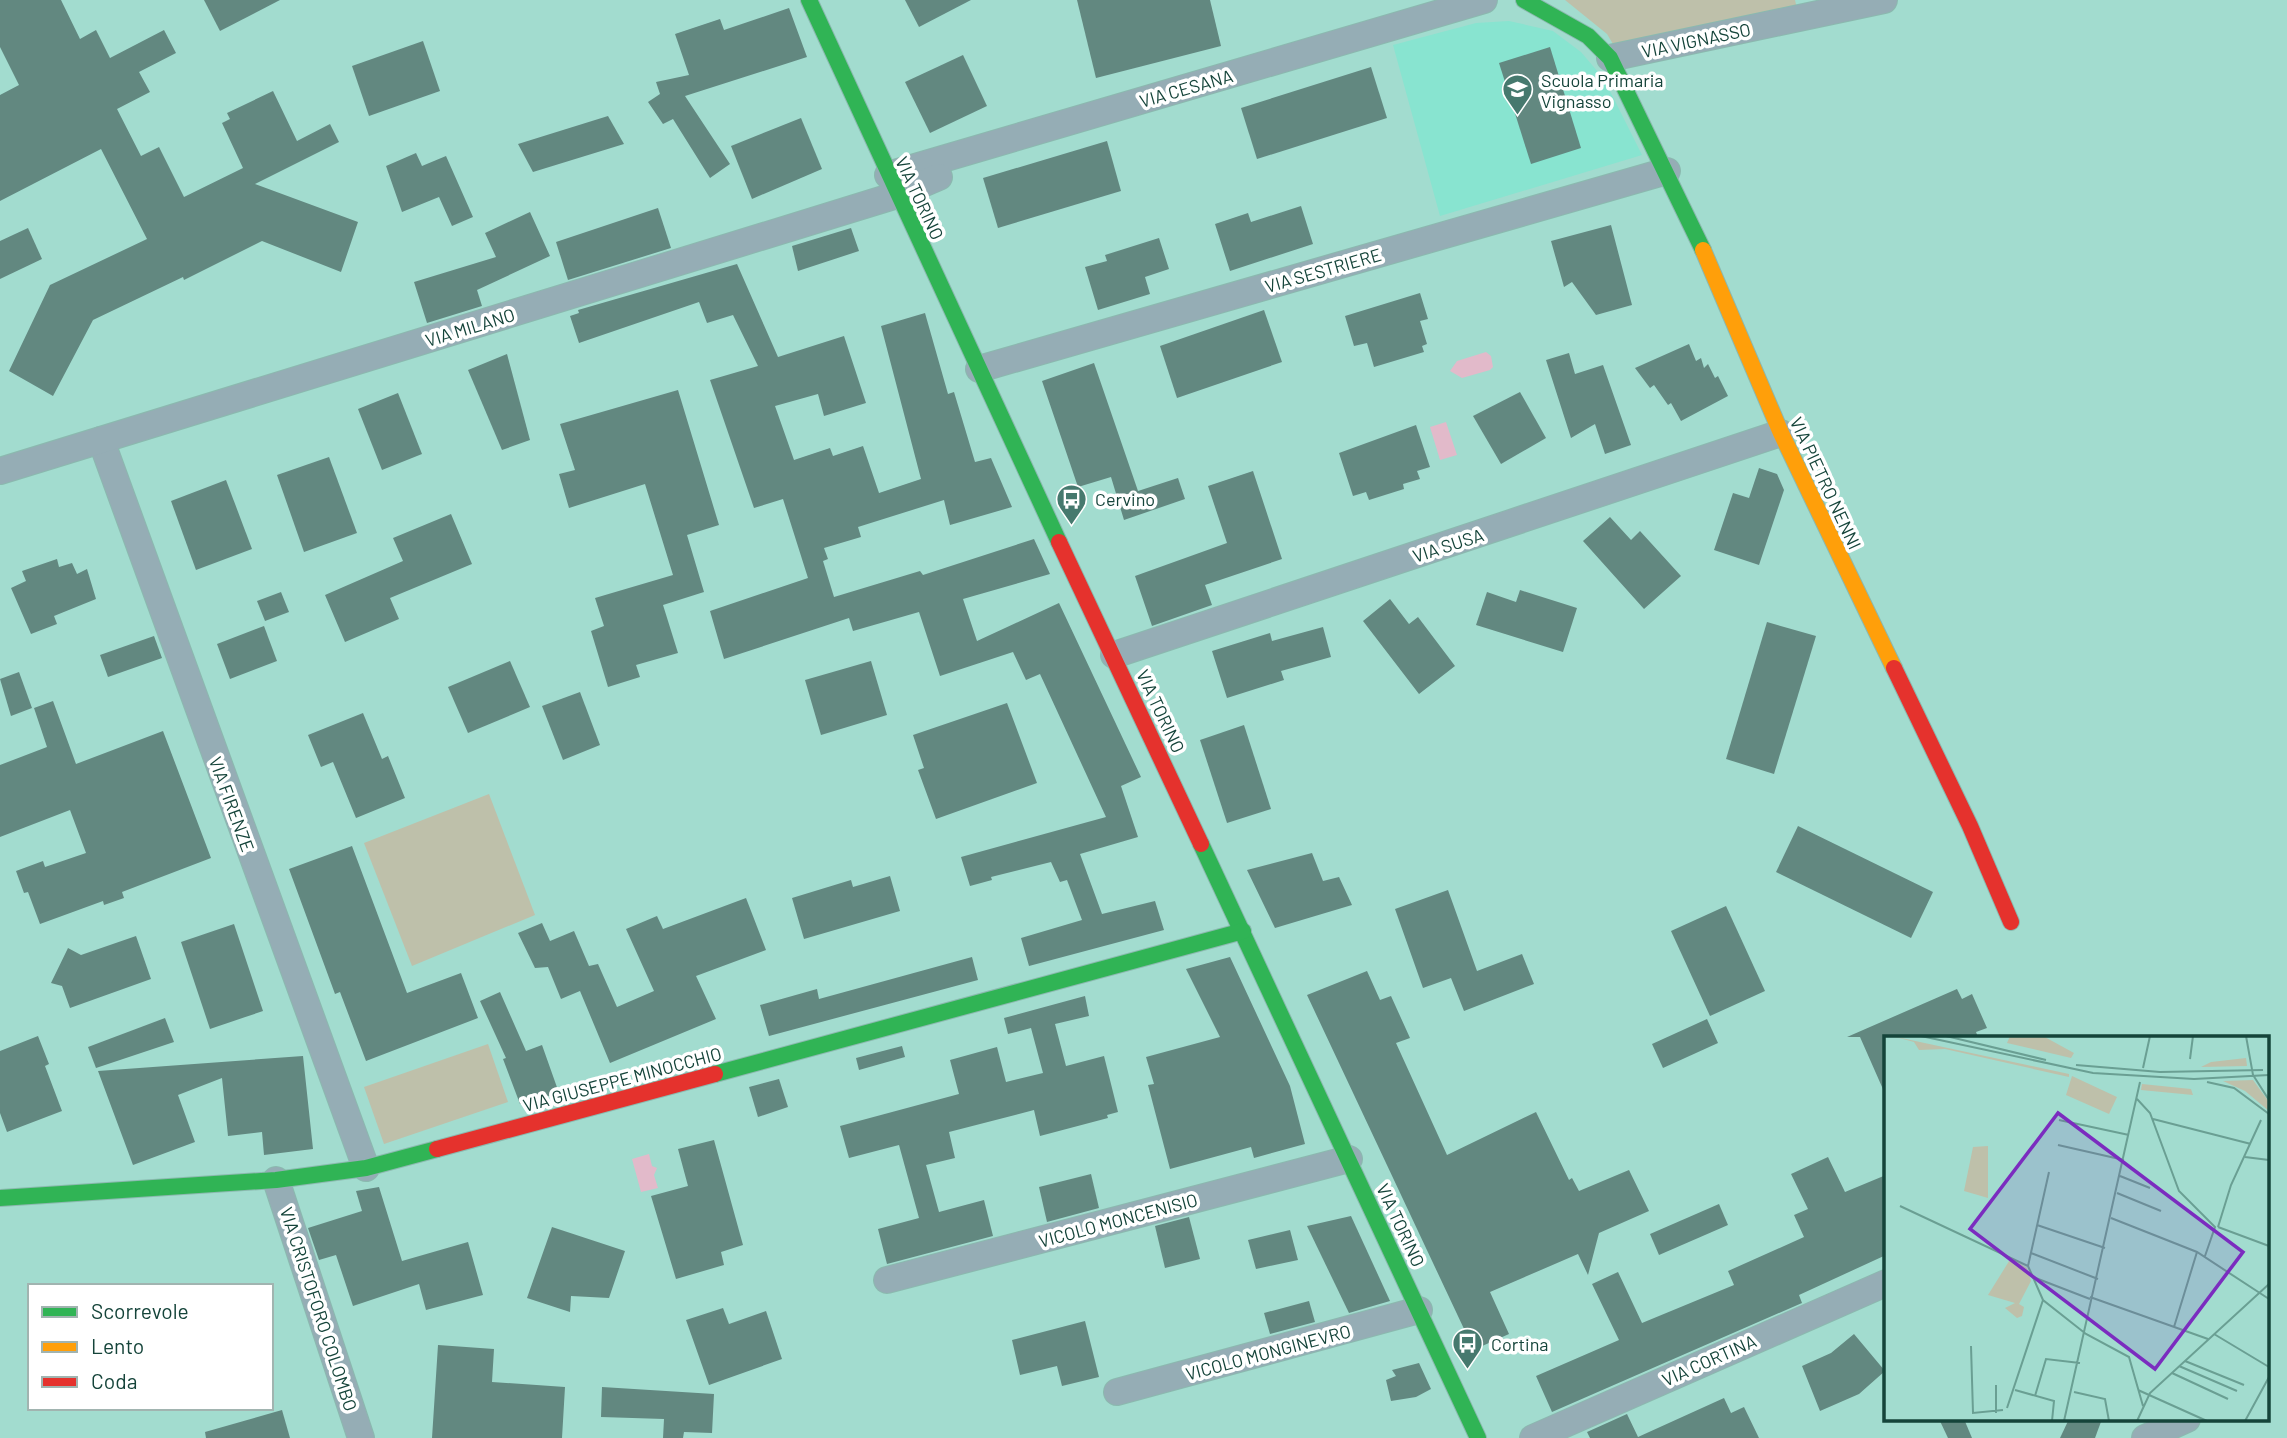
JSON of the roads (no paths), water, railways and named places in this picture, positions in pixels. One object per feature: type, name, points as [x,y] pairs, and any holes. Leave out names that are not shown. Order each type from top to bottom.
[{"type":"street","name":"VIA TORINO","points":[[809,0],[1478,1438]]},
{"type":"street","name":"VIA CESANA","points":[[893,185],[1484,0]]},
{"type":"street","points":[[1524,0],[1588,36],[1610,58]]},
{"type":"street","name":"VIA VIGNASSO","points":[[1610,58],[1884,0]]},
{"type":"street","name":"VIA PIETRO NENNI","points":[[1610,58],[1667,171],[1781,433],[1970,826],[2011,922]]},
{"type":"street","name":"VIA SESTRIERE","points":[[979,369],[1667,171]]},
{"type":"street","name":"VIA MILANO","points":[[0,471],[893,185],[939,177]]},
{"type":"street","name":"VIA SUSA","points":[[1114,655],[1781,433]]},
{"type":"street","name":"VIA FIRENZE","points":[[101,440],[366,1168]]},
{"type":"street","name":"VIA GIUSEPPE MINOCCHIO","points":[[0,1198],[276,1180],[366,1168],[1243,932]]},
{"type":"street","name":"VICOLO MONCENISIO","points":[[887,1280],[1349,1159]]},
{"type":"street","name":"VIA CRISTOFORO COLOMBO","points":[[276,1180],[361,1438]]},
{"type":"street","name":"VIA CORTINA","points":[[1533,1438],[1884,1284]]},
{"type":"street","name":"VICOLO MONGINEVRO","points":[[1116,1392],[1419,1310]]},
{"type":"street","points":[[2145,1438],[2185,1420]]},
{"type":"place","name":"Scuola Primaria Vignasso","points":[[1518,117]]},
{"type":"place","name":"Cervino","points":[[1072,526]]},
{"type":"place","name":"Cortina","points":[[1468,1371]]}]
